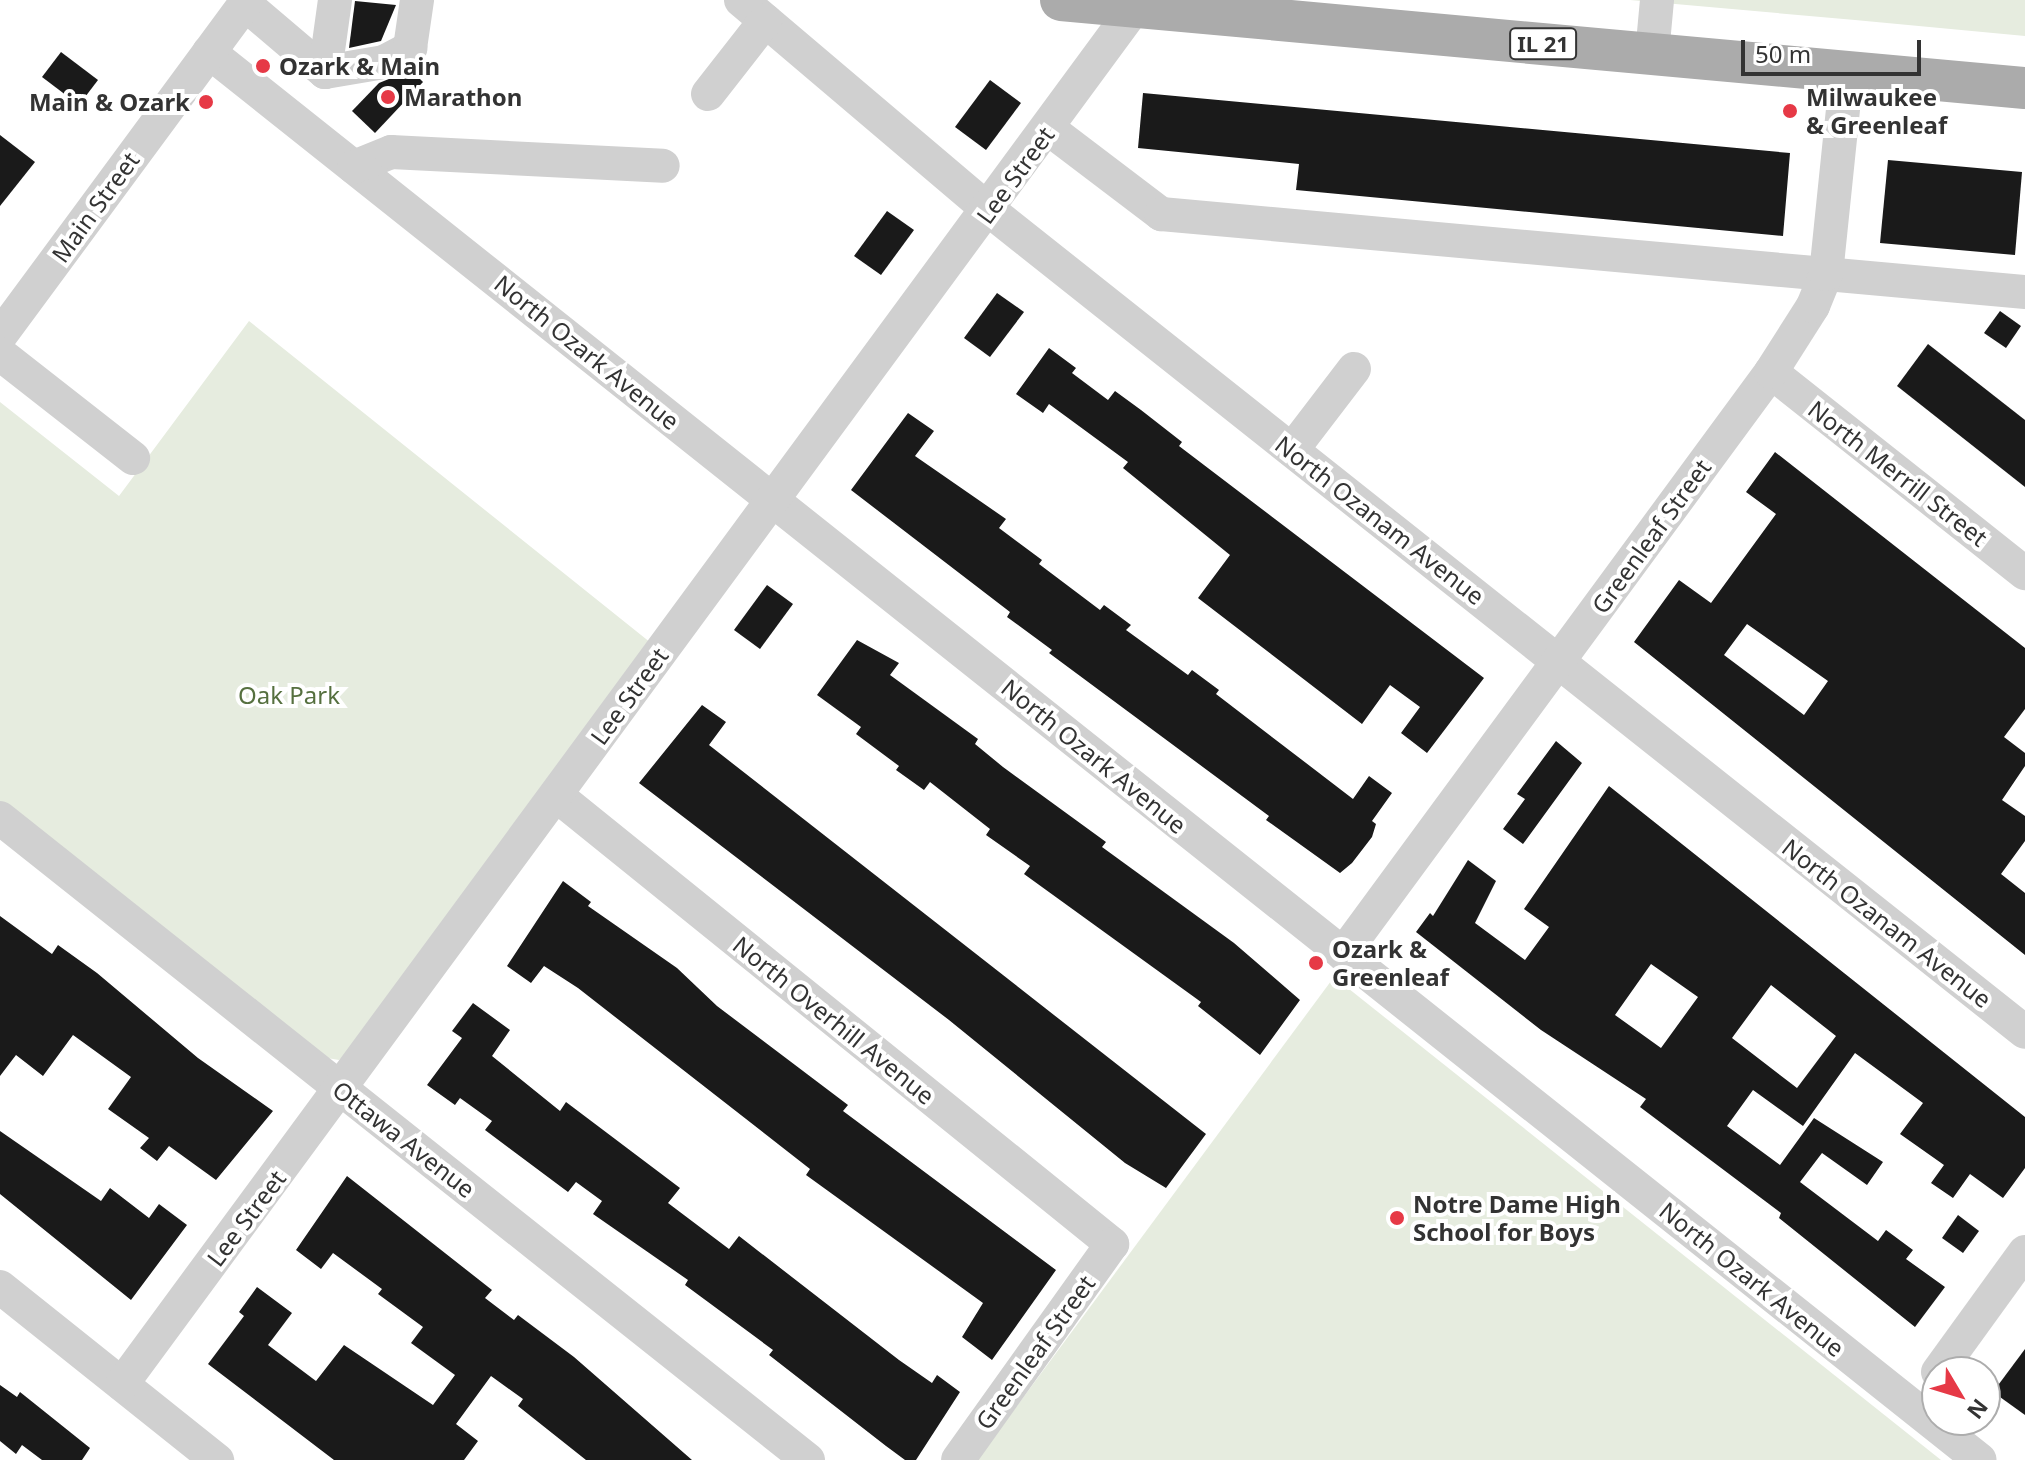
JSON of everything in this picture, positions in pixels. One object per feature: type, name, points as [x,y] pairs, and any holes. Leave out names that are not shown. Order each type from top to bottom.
[{"type":"main road","name":"IL 21","points":[[1061,0],[2025,88]]},
{"type":"street","points":[[325,72],[335,0]]},
{"type":"street","points":[[325,72],[384,62],[410,48],[417,0]]},
{"type":"street","points":[[1652,54],[1657,0]]},
{"type":"street","points":[[246,2],[325,72]]},
{"type":"street","name":"Main Street","points":[[0,336],[246,2]]},
{"type":"street","name":"Lee Street","points":[[122,1384],[1049,129],[1135,7]]},
{"type":"street","points":[[708,94],[753,10]]},
{"type":"street","name":"North Ozanam Avenue","points":[[753,10],[989,210],[2025,1032]]},
{"type":"street","name":"North Ozark Avenue","points":[[209,52],[1980,1460]]},
{"type":"street","name":"Greenleaf Street","points":[[1343,954],[1771,372],[1813,306],[1826,274],[1847,72]]},
{"type":"street","points":[[1049,129],[1161,214],[2025,292]]},
{"type":"street","points":[[354,167],[391,152],[663,166]]},
{"type":"street","points":[[0,354],[133,458]]},
{"type":"street","points":[[1292,450],[1354,369]]},
{"type":"street","name":"North Merrill Street","points":[[1771,372],[2025,573]]},
{"type":"street","name":"North Overhill Avenue","points":[[556,795],[1112,1244]]},
{"type":"street","name":"Ottawa Avenue","points":[[0,818],[808,1460]]},
{"type":"street","name":"Greenleaf Street","points":[[958,1460],[1112,1244]]},
{"type":"street","points":[[1950,1356],[2025,1252]]},
{"type":"street","points":[[0,1287],[217,1460]]},
{"type":"street","points":[[1913,1407],[1921,1396]]},
{"type":"green space","points":[[1630,0],[2025,0],[2025,36],[1855,20]]},
{"type":"green space","name":"Oak Park","points":[[249,321],[651,643],[356,1048],[339,1060],[327,1058],[0,802],[0,402],[119,496]]},
{"type":"green space","name":"Notre Dame High School for Boys","points":[[1334,977],[1941,1460],[977,1460]]},
{"type":"building","points":[[355,1],[396,5],[381,41],[349,48]]},
{"type":"building","points":[[61,52],[98,80],[79,105],[42,77]]},
{"type":"building","name":"Marathon","points":[[411,70],[423,82],[375,133],[352,111],[379,83]]},
{"type":"building","points":[[990,80],[1021,103],[986,150],[955,127]]},
{"type":"building","points":[[1143,93],[1790,153],[1783,236],[1296,190],[1299,164],[1138,148]]},
{"type":"building","points":[[0,135],[35,162],[0,206]]},
{"type":"building","points":[[1888,160],[2022,172],[2015,255],[1880,243]]},
{"type":"building","points":[[887,211],[914,230],[881,275],[854,256]]},
{"type":"building","points":[[997,293],[1024,312],[990,357],[964,338]]},
{"type":"building","points":[[2000,311],[2021,326],[2006,348],[1984,333]]},
{"type":"building","points":[[1928,344],[2025,420],[2025,487],[1897,386]]},
{"type":"building","points":[[1049,348],[1076,368],[1072,373],[1108,400],[1115,391],[1141,410],[1182,442],[1179,446],[1484,678],[1427,753],[1401,733],[1420,707],[1390,685],[1362,724],[1198,598],[1230,555],[1123,468],[1128,462],[1049,404],[1043,413],[1016,394]]},
{"type":"building","points":[[908,413],[934,431],[915,456],[1006,519],[999,528],[1042,560],[1039,564],[1100,610],[1104,605],[1131,625],[1126,630],[1188,675],[1192,670],[1219,690],[1216,694],[1353,799],[1369,776],[1392,793],[1372,821],[1376,824],[1372,837],[1352,863],[1340,873],[1266,820],[1269,816],[1049,653],[1052,650],[1007,617],[1010,612],[851,490]]},
{"type":"building","points":[[1775,452],[2025,648],[2025,709],[2004,737],[2025,753],[2025,766],[2002,800],[2025,816],[2025,841],[2001,874],[2025,893],[2025,955],[1634,642],[1679,580],[1711,603],[1776,514],[1746,492]],"holes":[[[1747,624],[1828,681],[1804,715],[1724,655]]]},
{"type":"building","points":[[767,585],[793,604],[760,649],[734,630]]},
{"type":"building","points":[[857,640],[899,663],[890,675],[978,739],[975,744],[1003,767],[1106,842],[1102,847],[1234,943],[1300,1000],[1260,1055],[1198,1006],[1201,1002],[1024,874],[1030,866],[986,835],[990,829],[930,782],[924,790],[896,770],[899,766],[856,734],[861,727],[817,695]]},
{"type":"building","points":[[702,705],[726,722],[709,745],[1206,1134],[1166,1188],[1125,1163],[949,1020],[639,783]]},
{"type":"building","points":[[1556,741],[1582,763],[1523,844],[1503,829],[1525,799],[1517,794]]},
{"type":"building","points":[[1609,786],[2025,1117],[2025,1168],[2003,1198],[1970,1174],[1953,1198],[1931,1183],[1944,1165],[1900,1134],[1923,1103],[1855,1053],[1803,1126],[1753,1090],[1727,1126],[1780,1165],[1814,1118],[1883,1162],[1867,1185],[1822,1153],[1800,1182],[1878,1241],[1886,1230],[1913,1250],[1906,1259],[1945,1287],[1915,1327],[1779,1218],[1781,1213],[1640,1107],[1646,1099],[1541,1030],[1416,932],[1430,913],[1433,916],[1468,860],[1496,881],[1475,923],[1525,960],[1549,927],[1524,909]],"holes":[[[1651,964],[1698,997],[1661,1048],[1615,1015]],[[1771,985],[1836,1036],[1797,1088],[1732,1038]]]},
{"type":"building","points":[[563,881],[591,902],[588,906],[677,968],[717,1006],[848,1105],[843,1111],[1056,1270],[992,1360],[962,1337],[983,1303],[806,1175],[810,1169],[578,988],[544,966],[531,983],[507,966]]},
{"type":"building","points":[[0,916],[52,954],[58,945],[97,973],[198,1058],[273,1111],[216,1180],[169,1146],[157,1161],[140,1148],[149,1138],[108,1109],[131,1077],[73,1035],[43,1076],[16,1055],[0,1076]]},
{"type":"building","points":[[473,1003],[510,1030],[492,1056],[560,1111],[566,1102],[680,1188],[668,1203],[729,1249],[739,1236],[899,1360],[932,1383],[937,1375],[960,1392],[916,1460],[905,1460],[886,1446],[769,1355],[773,1350],[685,1285],[688,1280],[593,1214],[602,1201],[576,1182],[568,1192],[485,1130],[492,1121],[460,1098],[455,1105],[427,1085],[462,1038],[452,1031]]},
{"type":"building","points":[[0,1131],[101,1201],[110,1188],[149,1218],[159,1204],[187,1225],[131,1300],[0,1194]]},
{"type":"building","points":[[347,1176],[492,1290],[485,1298],[514,1320],[518,1315],[574,1357],[692,1460],[586,1460],[518,1406],[523,1399],[491,1376],[456,1424],[478,1441],[464,1460],[334,1460],[208,1364],[244,1316],[239,1312],[257,1287],[292,1313],[268,1345],[316,1381],[344,1345],[433,1405],[455,1375],[411,1343],[423,1327],[378,1294],[382,1289],[333,1253],[321,1269],[296,1250]]},
{"type":"building","points":[[1958,1215],[1979,1231],[1963,1253],[1942,1238]]},
{"type":"building","points":[[2025,1349],[2025,1415],[2001,1398],[2001,1381]]},
{"type":"building","points":[[0,1385],[17,1397],[20,1392],[90,1448],[82,1460],[42,1460],[22,1445],[16,1454],[0,1441]]},
{"type":"place","name":"Ozark & Main","points":[[263,66]]},
{"type":"place","name":"Marathon","points":[[388,97]]},
{"type":"place","name":"Main & Ozark","points":[[206,102]]},
{"type":"place","name":"Milwaukee & Greenleaf","points":[[1790,111]]},
{"type":"place","name":"Ozark & Greenleaf","points":[[1316,963]]},
{"type":"place","name":"Notre Dame High School for Boys","points":[[1397,1218]]}]
